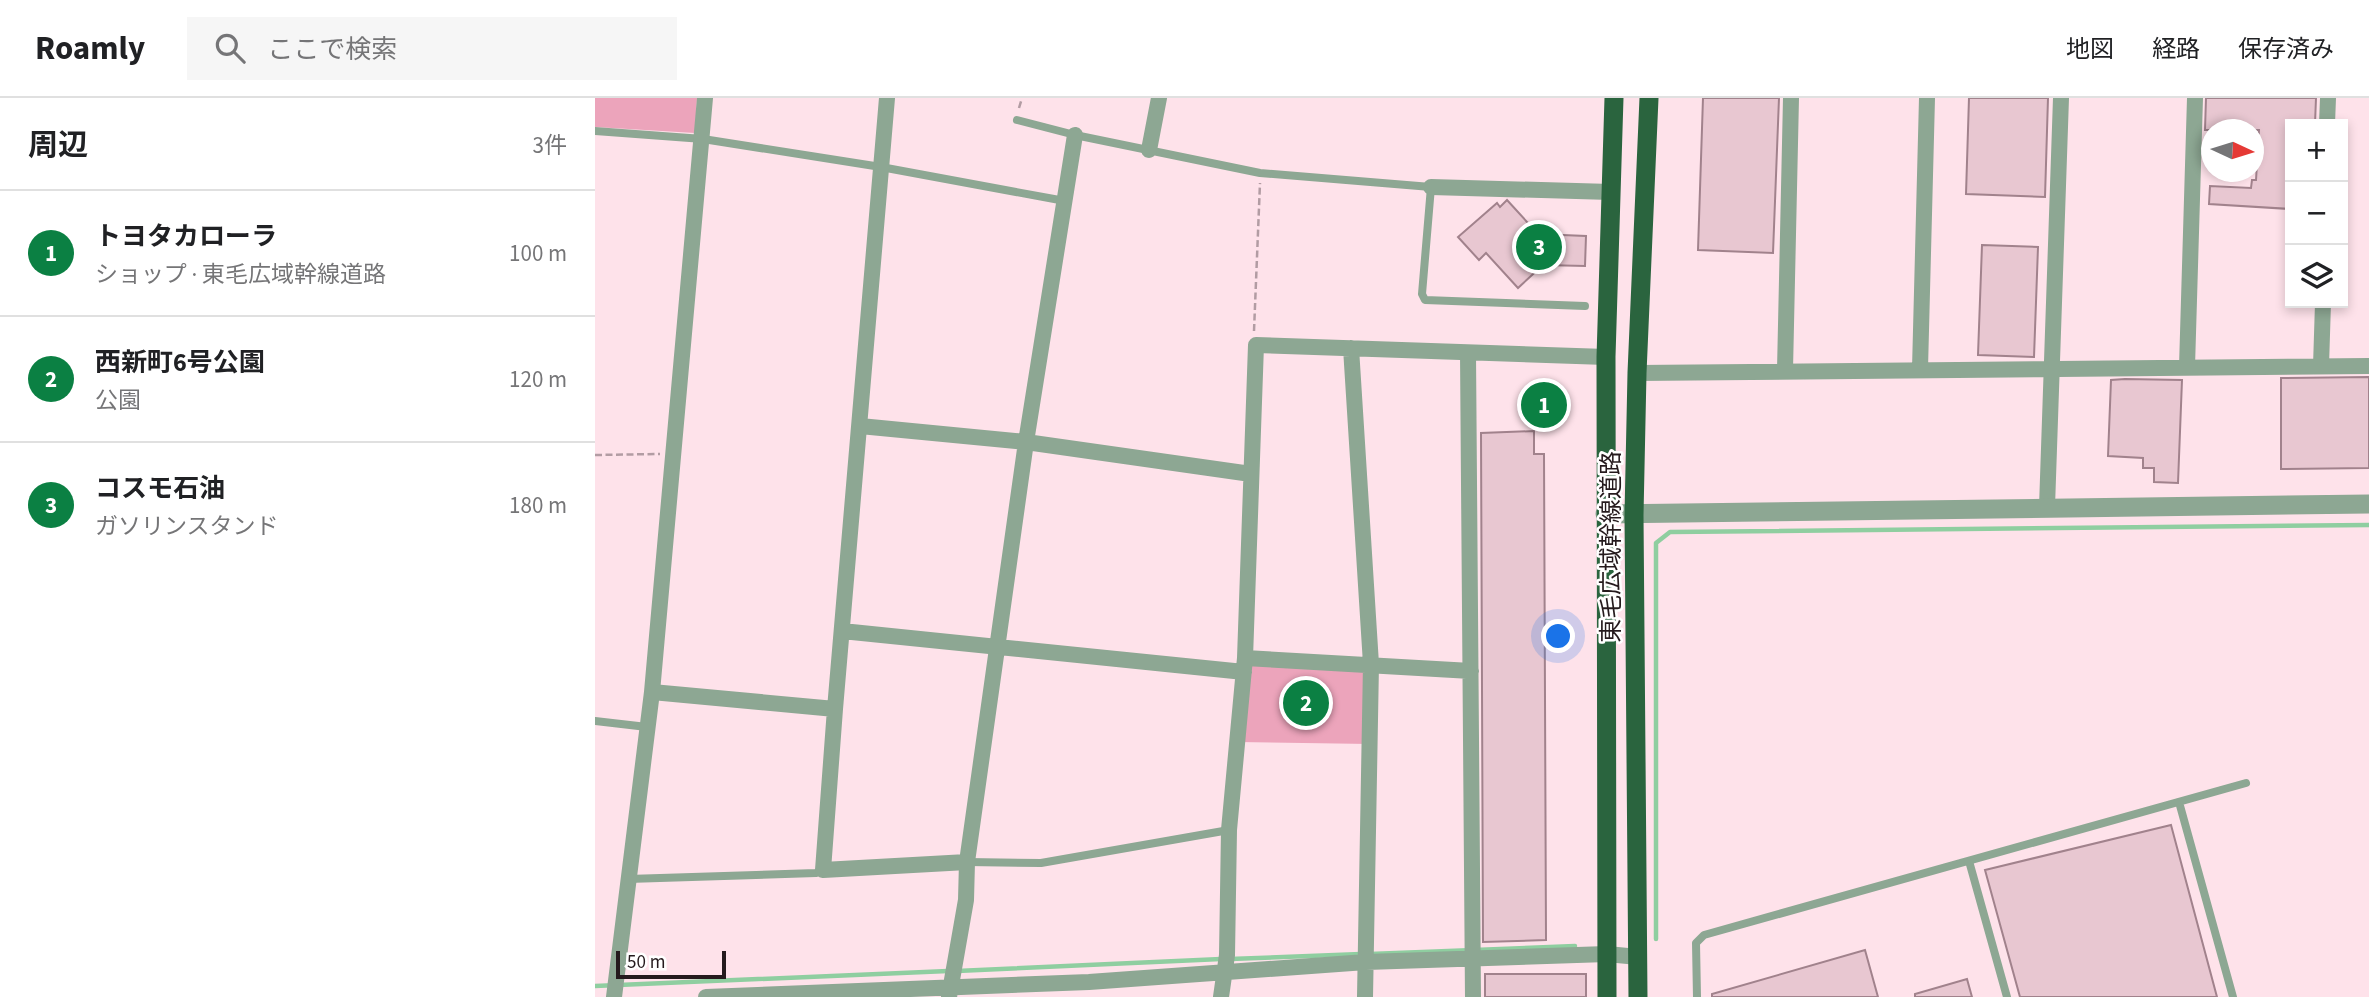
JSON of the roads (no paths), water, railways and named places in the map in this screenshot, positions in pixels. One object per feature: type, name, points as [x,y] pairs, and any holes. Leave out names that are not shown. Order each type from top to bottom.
[{"type":"highway","name":"東毛広域幹線道路","points":[[1607,997],[1606,358],[1614,98]]},
{"type":"highway","name":"東毛広域幹線道路","points":[[1638,997],[1634,515],[1637,373],[1649,98]]},
{"type":"street","points":[[615,989],[652,692],[705,98]]},
{"type":"street","points":[[887,98],[823,870],[967,862]]},
{"type":"street","points":[[1149,150],[1159,98]]},
{"type":"street","points":[[1785,370],[1791,98]]},
{"type":"street","points":[[1920,369],[1927,98]]},
{"type":"street","points":[[2047,507],[2061,98]]},
{"type":"street","points":[[2187,367],[2195,98]]},
{"type":"street","points":[[2327,119],[2328,98]]},
{"type":"street","points":[[949,992],[966,900],[967,862],[997,648],[1075,135]]},
{"type":"street","points":[[1431,187],[1611,192]]},
{"type":"street","points":[[2321,366],[2323,308]]},
{"type":"street","points":[[1221,997],[1229,830],[1244,665],[1256,345],[1606,358]]},
{"type":"street","points":[[1351,348],[1371,664],[1365,997]]},
{"type":"street","points":[[1468,353],[1473,997]]},
{"type":"street","points":[[1637,373],[2369,366]]},
{"type":"street","points":[[860,426],[1027,442],[1251,474]]},
{"type":"street","points":[[1605,514],[2369,504]]},
{"type":"street","points":[[842,631],[997,648],[1244,665],[1371,664],[1471,671]]},
{"type":"street","points":[[652,692],[835,709]]},
{"type":"street","points":[[706,997],[1089,989],[1224,971],[1366,962],[1607,954],[1638,957]]},
{"type":"lane","points":[[1017,120],[1075,135],[1261,173],[1431,187],[1422,294],[1425,300],[1585,306]]},
{"type":"lane","points":[[595,131],[702,139],[881,167],[1065,201]]},
{"type":"lane","points":[[595,721],[647,727]]},
{"type":"lane","points":[[1697,997],[1696,943],[1704,935],[2246,783]]},
{"type":"lane","points":[[2179,802],[2233,997]]},
{"type":"lane","points":[[967,862],[1041,863],[1229,830]]},
{"type":"lane","points":[[1969,861],[2007,997]]},
{"type":"lane","points":[[628,879],[816,873],[823,870]]},
{"type":"waterway","points":[[1656,939],[1656,543],[1670,532],[2369,525]]},
{"type":"waterway","points":[[1370,954],[1575,946]]},
{"type":"waterway","points":[[1230,959],[1361,954]]},
{"type":"waterway","points":[[957,971],[1221,959]]},
{"type":"waterway","points":[[595,986],[948,971]]},
{"type":"place","name":"コスモ石油","points":[[1539,247]]},
{"type":"place","name":"トヨタカローラ","points":[[1544,405]]},
{"type":"place","name":"西新町6号公園","points":[[1306,703]]}]
